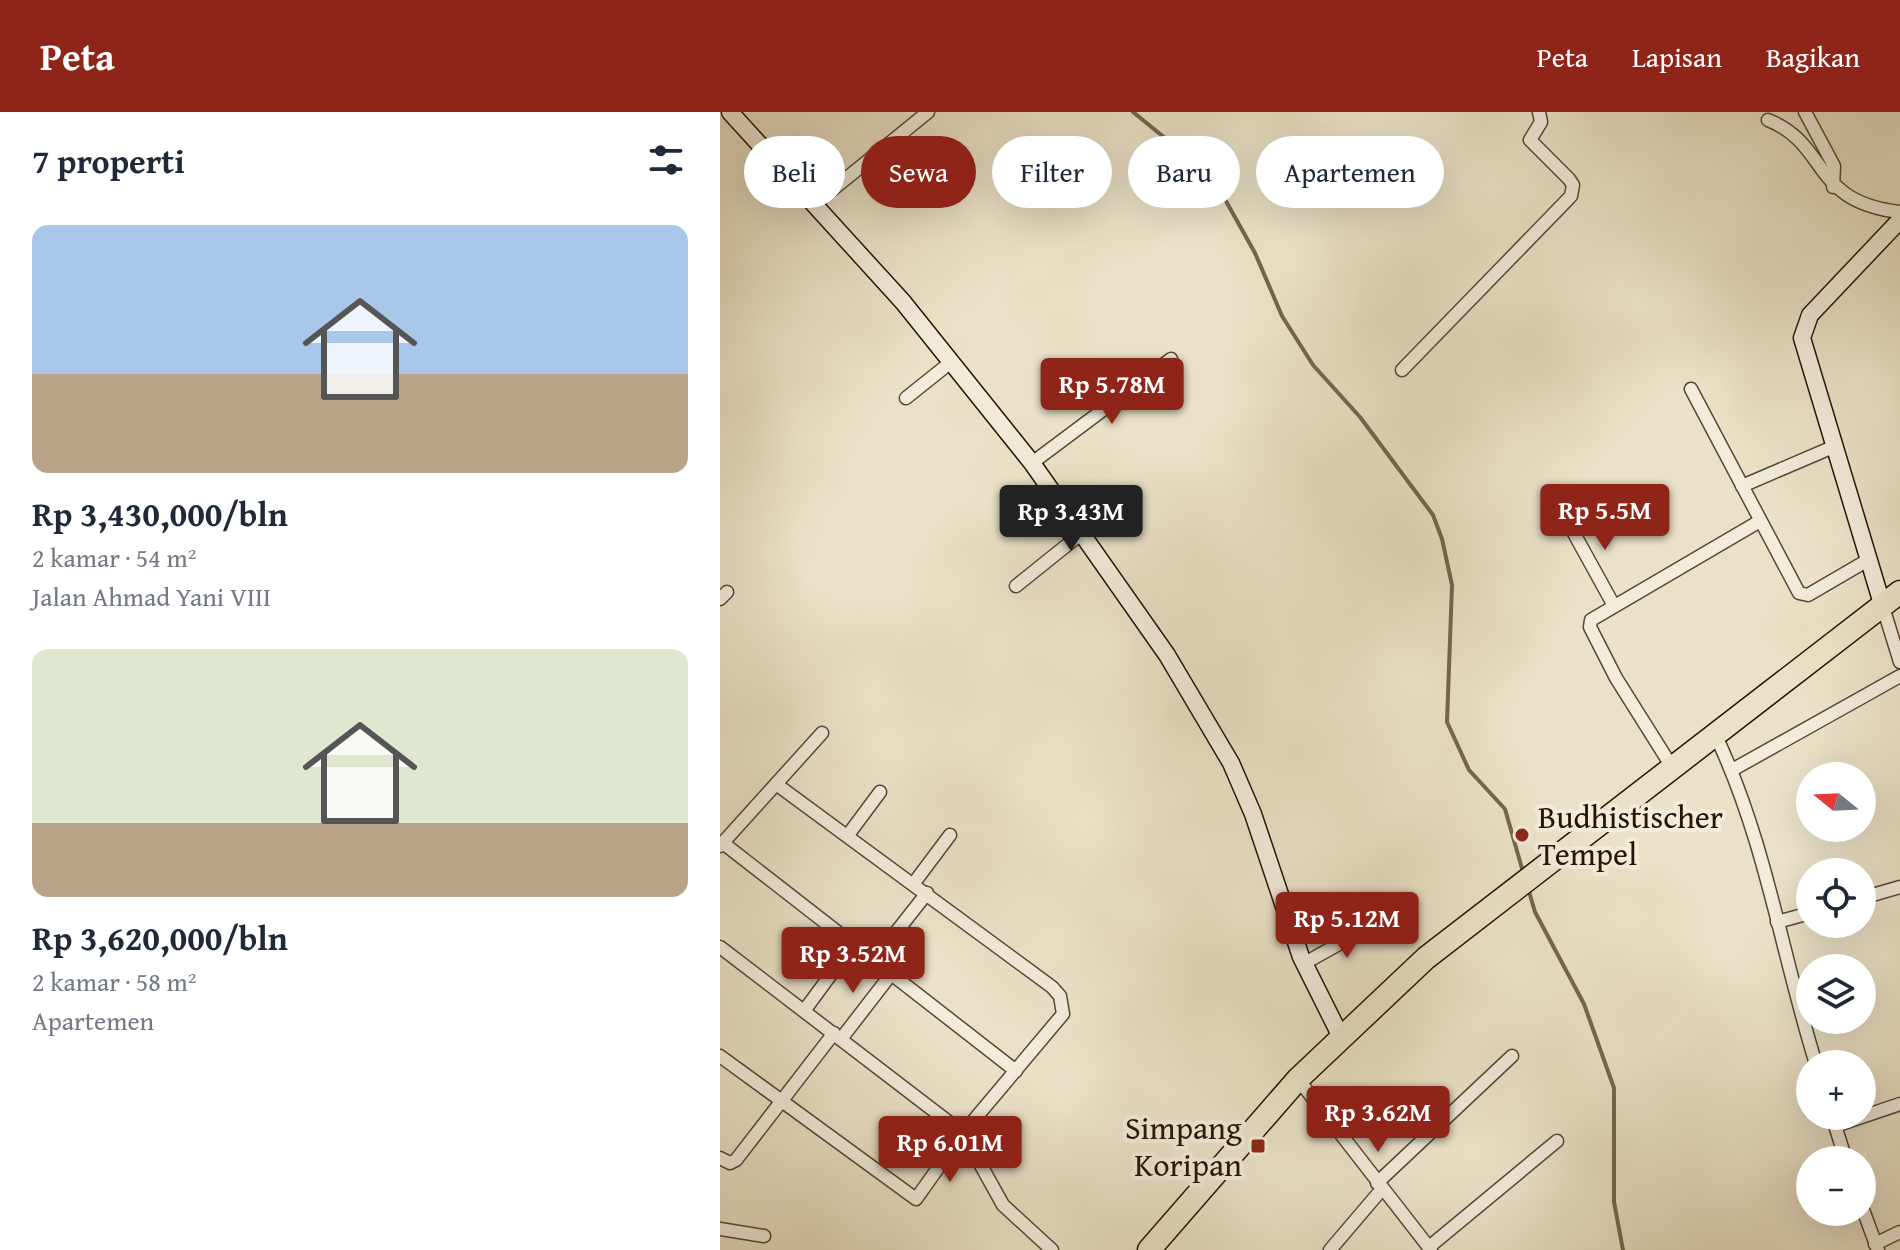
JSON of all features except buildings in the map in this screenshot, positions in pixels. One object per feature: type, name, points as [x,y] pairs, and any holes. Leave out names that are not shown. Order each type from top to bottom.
[{"type":"highway","points":[[1149,1250],[1298,1079],[1340,1035],[1426,958],[1892,599]]},
{"type":"street","points":[[730,112],[753,136]]},
{"type":"street","points":[[845,179],[928,112]]},
{"type":"street","points":[[1402,370],[1571,196],[1573,185],[1569,179],[1530,140],[1541,122],[1539,112]]},
{"type":"street","points":[[1805,112],[1834,166],[1834,182]]},
{"type":"street","points":[[1768,120],[1795,136],[1855,202],[1900,212]]},
{"type":"street","points":[[820,208],[1032,463],[1167,655],[1231,763],[1253,814],[1303,964],[1340,1035]]},
{"type":"street","points":[[1900,220],[1810,315],[1803,330],[1804,347],[1868,560],[1892,599],[1900,662]]},
{"type":"street","points":[[1032,463],[1171,359]]},
{"type":"street","points":[[906,398],[951,362]]},
{"type":"street","points":[[1691,389],[1802,595],[1868,560]]},
{"type":"street","points":[[1742,486],[1833,447]]},
{"type":"street","points":[[1565,517],[1613,604]]},
{"type":"street","points":[[1672,767],[1616,678],[1590,627],[1593,618],[1760,521]]},
{"type":"street","points":[[1016,586],[1082,533]]},
{"type":"street","points":[[1732,770],[1900,676]]},
{"type":"street","points":[[822,733],[722,844],[875,959],[1016,1071]]},
{"type":"street","points":[[1715,734],[1760,846],[1812,1050]]},
{"type":"street","points":[[720,1056],[914,1199],[963,1133],[1060,1022],[1063,1004],[1060,996],[914,883],[776,784]]},
{"type":"street","points":[[848,835],[880,792]]},
{"type":"street","points":[[914,883],[950,835]]},
{"type":"street","points":[[1876,894],[1900,887]]},
{"type":"street","points":[[875,959],[927,893]]},
{"type":"street","points":[[1777,922],[1796,917]]},
{"type":"street","points":[[1303,964],[1373,925]]},
{"type":"street","points":[[804,1011],[854,943]]},
{"type":"street","points":[[720,947],[963,1133],[1003,1205],[1052,1250]]},
{"type":"street","points":[[720,1158],[730,1163],[736,1160],[781,1102],[892,973]]},
{"type":"street","points":[[1330,1250],[1380,1186],[1512,1056]]},
{"type":"street","points":[[1298,1079],[1430,1249],[1557,1141]]},
{"type":"street","points":[[1876,1110],[1900,1104]]},
{"type":"street","points":[[1869,1226],[1877,1247],[1900,1232]]},
{"type":"street","points":[[720,1229],[764,1236]]},
{"type":"waterway","points":[[1133,112],[1192,160],[1222,194],[1255,253],[1282,316],[1313,365],[1360,417],[1433,515],[1452,585],[1447,722],[1469,770],[1505,809],[1523,872]]},
{"type":"waterway","points":[[1528,888],[1535,912],[1584,1004],[1614,1088],[1614,1202],[1623,1250]]},
{"type":"place","name":"Budhistischer Tempel","points":[[1522,835]]},
{"type":"place","name":"Simpang Koripan","points":[[1258,1146]]}]
